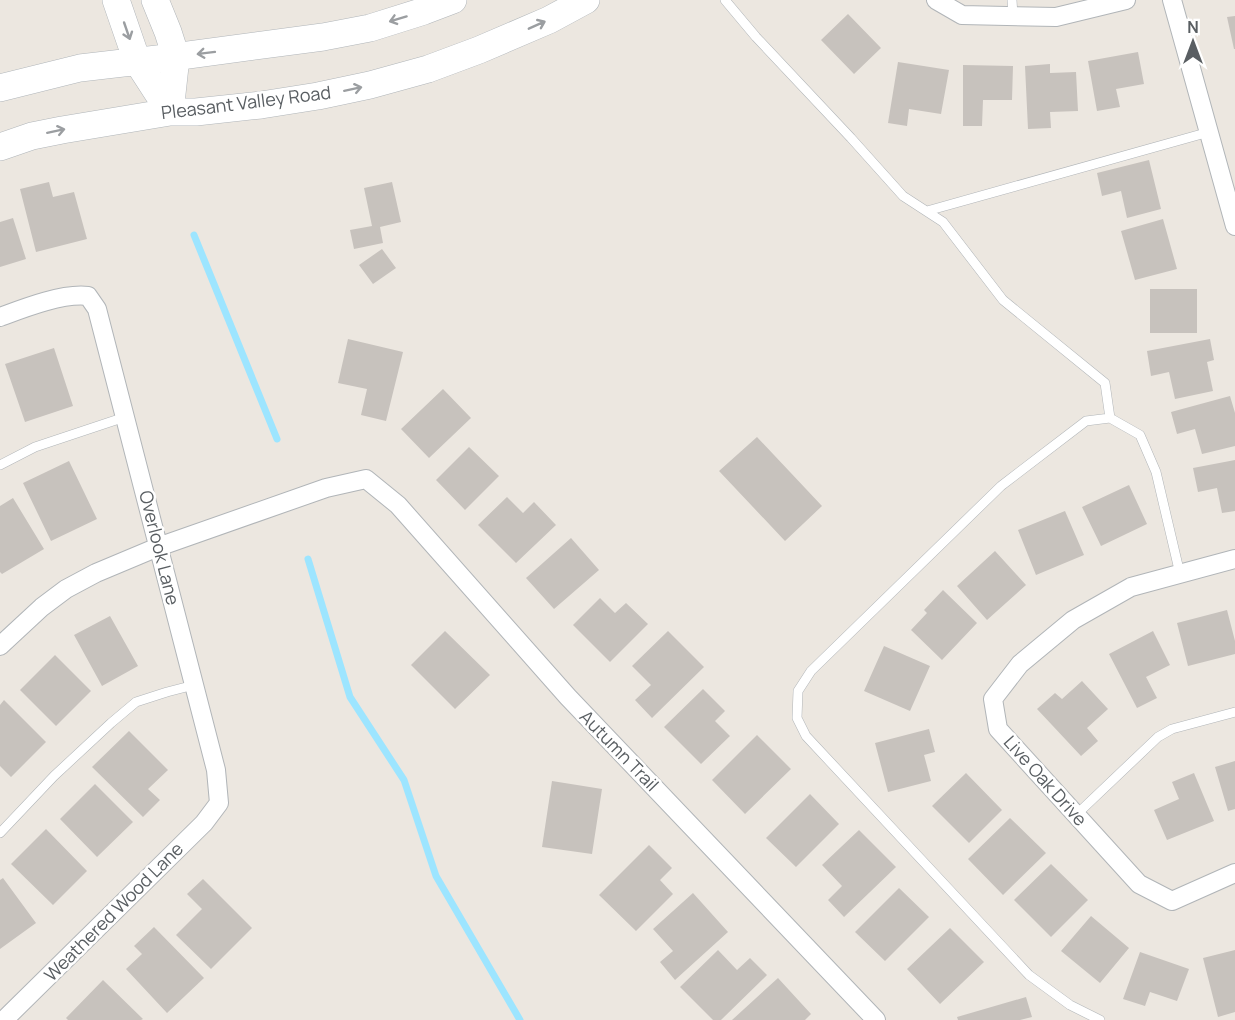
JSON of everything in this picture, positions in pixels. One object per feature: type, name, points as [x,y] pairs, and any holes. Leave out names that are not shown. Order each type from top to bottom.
[{"type":"main road","points":[[116,0],[137,61],[170,112]]},
{"type":"main road","points":[[155,0],[176,57],[170,112]]},
{"type":"main road","points":[[0,88],[80,68],[323,37],[370,28],[453,0]]},
{"type":"main road","name":"Pleasant Valley Road","points":[[0,147],[62,129],[170,112],[196,112],[261,105],[318,96],[389,80],[478,51],[549,20],[586,0]]},
{"type":"street","points":[[936,0],[962,15],[1012,8],[1056,17],[1126,0]]},
{"type":"street","points":[[1172,0],[1235,226]]},
{"type":"street","name":"Overlook Lane","points":[[0,317],[75,295],[88,296],[97,309],[216,770],[219,803]]},
{"type":"street","name":"Autumn Trail","points":[[158,547],[326,488],[366,479],[398,505],[568,697],[876,1020]]},
{"type":"street","points":[[0,646],[42,607],[66,589],[96,573],[158,547]]},
{"type":"street","name":"Live Oak Drive","points":[[1235,559],[1131,587],[1072,620],[1020,664],[993,699],[998,729],[1139,884],[1172,901],[1235,873]]},
{"type":"street","name":"Weathered Wood Lane","points":[[5,1017],[204,823],[219,803]]},
{"type":"lane","points":[[725,0],[756,37],[903,196],[943,222],[1003,300],[1105,382],[1110,418]]},
{"type":"lane","points":[[927,211],[1209,132]]},
{"type":"lane","points":[[0,465],[35,447],[125,417]]},
{"type":"lane","points":[[1100,1020],[1070,1005],[1029,975],[806,736],[797,718],[798,691],[810,672],[1001,486],[1086,421],[1110,418],[1140,435],[1156,472],[1180,574]]},
{"type":"lane","points":[[0,833],[54,776],[136,702],[194,685]]},
{"type":"lane","points":[[1076,815],[1158,737],[1172,729],[1235,712]]},
{"type":"building","points":[[848,14],[881,48],[854,74],[821,40]]},
{"type":"building","points":[[1235,16],[1235,49],[1234,49],[1227,17]]},
{"type":"building","points":[[1138,52],[1144,84],[1116,89],[1120,107],[1097,111],[1088,61]]},
{"type":"building","points":[[898,62],[949,70],[941,114],[909,109],[907,126],[888,123]]},
{"type":"building","points":[[1050,64],[1050,73],[1076,72],[1078,111],[1050,112],[1051,128],[1028,129],[1025,66]]},
{"type":"building","points":[[963,65],[1013,66],[1012,100],[983,100],[982,126],[963,126]]},
{"type":"building","points":[[1149,160],[1161,209],[1127,218],[1121,191],[1102,196],[1097,173]]},
{"type":"building","points":[[49,182],[53,197],[74,192],[87,239],[36,252],[20,189]]},
{"type":"building","points":[[392,182],[401,222],[380,227],[383,243],[354,249],[350,230],[372,226],[364,188]]},
{"type":"building","points":[[13,218],[26,259],[0,267],[0,222]]},
{"type":"building","points":[[1163,219],[1177,269],[1135,280],[1121,231]]},
{"type":"building","points":[[382,249],[396,268],[373,284],[359,265]]},
{"type":"building","points":[[1150,289],[1197,289],[1197,333],[1150,333]]},
{"type":"building","points":[[348,339],[403,352],[386,421],[361,415],[367,389],[338,383]]},
{"type":"building","points":[[1210,339],[1214,360],[1207,362],[1213,391],[1175,399],[1169,372],[1151,376],[1147,351]]},
{"type":"building","points":[[54,348],[73,406],[25,422],[5,364]]},
{"type":"building","points":[[443,389],[471,418],[429,458],[401,429]]},
{"type":"building","points":[[1230,396],[1235,413],[1235,446],[1202,454],[1195,429],[1177,434],[1171,412]]},
{"type":"building","points":[[757,437],[822,506],[785,541],[719,471]]},
{"type":"building","points":[[469,447],[499,476],[465,510],[436,480]]},
{"type":"building","points":[[1235,460],[1235,511],[1222,513],[1217,488],[1198,492],[1193,468]]},
{"type":"building","points":[[69,461],[97,519],[51,541],[23,483]]},
{"type":"building","points":[[1129,485],[1147,524],[1101,546],[1082,507]]},
{"type":"building","points":[[507,497],[523,513],[534,502],[556,525],[516,563],[478,525]]},
{"type":"building","points":[[13,498],[44,549],[2,574],[0,572],[0,506]]},
{"type":"building","points":[[1065,511],[1084,555],[1036,575],[1018,530]]},
{"type":"building","points":[[571,538],[599,570],[554,609],[526,578]]},
{"type":"building","points":[[995,551],[1026,585],[987,620],[957,586]]},
{"type":"building","points":[[943,590],[977,623],[942,660],[911,630],[927,613],[924,610]]},
{"type":"building","points":[[600,598],[615,613],[626,603],[648,624],[610,662],[573,625]]},
{"type":"building","points":[[1227,610],[1235,641],[1235,654],[1188,666],[1177,623]]},
{"type":"building","points":[[110,616],[138,666],[102,686],[74,635]]},
{"type":"building","points":[[445,631],[490,675],[455,709],[411,665]]},
{"type":"building","points":[[668,631],[704,667],[652,718],[635,700],[651,685],[632,666]]},
{"type":"building","points":[[1153,631],[1170,665],[1146,677],[1157,698],[1137,708],[1109,654]]},
{"type":"building","points":[[884,646],[930,666],[910,711],[864,691]]},
{"type":"building","points":[[55,655],[91,691],[56,726],[20,690]]},
{"type":"building","points":[[1082,681],[1108,709],[1087,728],[1098,741],[1081,756],[1037,709],[1055,693],[1062,699]]},
{"type":"building","points":[[703,689],[725,711],[715,721],[730,736],[701,764],[664,727]]},
{"type":"building","points":[[4,700],[46,742],[11,777],[0,766],[0,705]]},
{"type":"building","points":[[929,729],[935,752],[924,755],[931,781],[888,792],[875,743]]},
{"type":"building","points":[[129,731],[168,770],[148,789],[160,800],[143,817],[92,767]]},
{"type":"building","points":[[757,735],[791,769],[745,814],[712,780]]},
{"type":"building","points":[[1235,761],[1235,809],[1228,811],[1215,767]]},
{"type":"building","points":[[966,773],[1002,810],[969,843],[932,806]]},
{"type":"building","points":[[1194,773],[1214,821],[1167,840],[1154,810],[1179,799],[1172,782]]},
{"type":"building","points":[[552,781],[602,789],[592,854],[542,847]]},
{"type":"building","points":[[95,784],[133,822],[97,857],[60,819]]},
{"type":"building","points":[[810,794],[839,824],[796,867],[766,838]]},
{"type":"building","points":[[1010,818],[1046,853],[1003,895],[968,859]]},
{"type":"building","points":[[46,829],[87,871],[53,905],[11,864]]},
{"type":"building","points":[[859,830],[896,867],[844,917],[828,900],[842,886],[822,865]]},
{"type":"building","points":[[649,845],[672,868],[660,880],[673,894],[636,931],[599,895]]},
{"type":"building","points":[[1051,864],[1088,900],[1051,937],[1014,900]]},
{"type":"building","points":[[3,878],[36,923],[0,949],[0,880]]},
{"type":"building","points":[[203,879],[252,928],[211,969],[176,935],[202,909],[187,894]]},
{"type":"building","points":[[899,888],[929,917],[885,961],[855,932]]},
{"type":"building","points":[[693,893],[728,932],[675,980],[660,962],[673,951],[653,929]]},
{"type":"building","points":[[1091,916],[1129,948],[1100,983],[1061,951]]},
{"type":"building","points":[[154,927],[204,978],[167,1013],[126,969],[142,954],[134,946]]},
{"type":"building","points":[[950,928],[984,962],[940,1004],[907,969]]},
{"type":"building","points":[[718,950],[737,970],[750,958],[767,975],[721,1020],[713,1020],[680,987]]},
{"type":"building","points":[[1235,950],[1235,1012],[1218,1017],[1203,958]]},
{"type":"building","points":[[1140,952],[1189,969],[1177,1001],[1150,992],[1145,1006],[1123,999]]},
{"type":"building","points":[[778,978],[811,1014],[805,1020],[732,1020]]},
{"type":"building","points":[[103,980],[143,1019],[68,1020],[66,1018]]},
{"type":"building","points":[[1026,997],[1032,1017],[1020,1020],[958,1020],[957,1017]]},
{"type":"waterway","points":[[194,235],[277,439]]},
{"type":"waterway","points":[[308,559],[350,697],[404,780],[436,876],[520,1020]]}]
